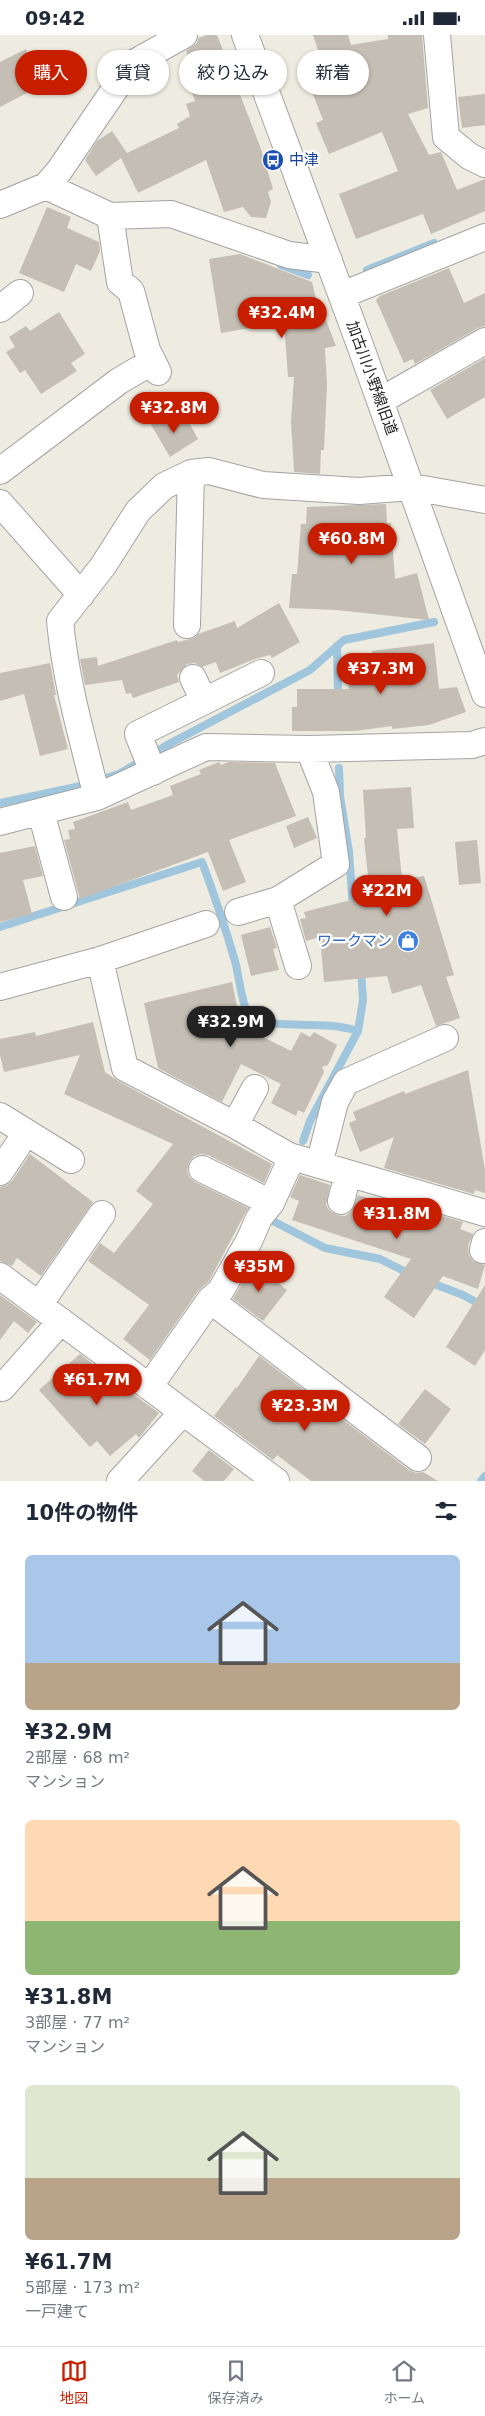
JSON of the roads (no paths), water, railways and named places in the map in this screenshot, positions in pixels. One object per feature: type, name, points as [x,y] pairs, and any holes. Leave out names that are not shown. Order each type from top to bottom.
[{"type":"street","points":[[0,205],[46,186],[59,171],[132,63],[184,35]]},
{"type":"street","name":"加古川小野線旧道","points":[[245,35],[342,295],[485,693]]},
{"type":"street","points":[[437,35],[446,137],[480,155]]},
{"type":"street","points":[[46,186],[110,216],[171,213],[289,255],[329,260]]},
{"type":"street","points":[[0,471],[115,374],[153,368],[131,291],[120,282],[110,216]]},
{"type":"street","points":[[342,295],[485,237]]},
{"type":"street","points":[[380,401],[485,341]]},
{"type":"street","points":[[97,796],[64,666],[60,621],[103,566],[138,511],[164,486],[191,473],[209,471],[263,485],[358,491],[412,487],[485,500]]},
{"type":"street","points":[[187,625],[191,473]]},
{"type":"street","points":[[0,503],[81,595]]},
{"type":"street","points":[[148,760],[138,734],[261,673]]},
{"type":"street","points":[[193,678],[204,701]]},
{"type":"street","points":[[0,822],[97,796],[148,760],[206,747],[330,748],[472,745],[485,741]]},
{"type":"street","points":[[238,912],[278,900],[336,865],[326,792],[330,748]]},
{"type":"street","points":[[41,812],[64,897]]},
{"type":"street","points":[[278,900],[298,966]]},
{"type":"street","points":[[0,987],[100,960],[206,924]]},
{"type":"street","points":[[100,960],[124,1068],[235,1125],[292,1157],[485,1213]]},
{"type":"street","points":[[320,1165],[334,1102],[346,1081],[445,1037]]},
{"type":"street","points":[[235,1125],[256,1088]]},
{"type":"street","points":[[0,1116],[71,1160]]},
{"type":"street","points":[[0,1171],[18,1145]]},
{"type":"street","points":[[149,1387],[210,1300],[221,1290],[249,1241],[259,1218],[271,1203],[292,1157]]},
{"type":"street","points":[[202,1169],[271,1203]]},
{"type":"street","points":[[341,1201],[348,1174]]},
{"type":"street","points":[[39,1305],[102,1214]]},
{"type":"street","points":[[0,1276],[276,1481]]},
{"type":"street","points":[[210,1300],[418,1458]]},
{"type":"street","points":[[2,1388],[61,1321]]},
{"type":"street","points":[[120,1481],[183,1412]]},
{"type":"waterway","points":[[367,270],[434,243]]},
{"type":"waterway","points":[[281,265],[308,275]]},
{"type":"waterway","points":[[0,803],[76,787],[119,774],[169,744],[310,670],[344,640],[434,622]]},
{"type":"waterway","points":[[337,646],[338,697]]},
{"type":"waterway","points":[[339,768],[340,796],[349,852],[353,908]]},
{"type":"waterway","points":[[0,927],[202,862],[231,948],[250,1020],[277,1024],[331,1026],[358,1031]]},
{"type":"waterway","points":[[303,1141],[310,1121],[358,1031],[363,1000],[361,969]]},
{"type":"waterway","points":[[275,1222],[325,1248],[380,1259],[412,1275]]},
{"type":"waterway","points":[[429,1282],[463,1295],[485,1307]]},
{"type":"waterway","points":[[481,1481],[485,1476]]},
{"type":"place","name":"中津","points":[[273,160]]},
{"type":"place","name":"ワークマン","points":[[408,941]]}]
